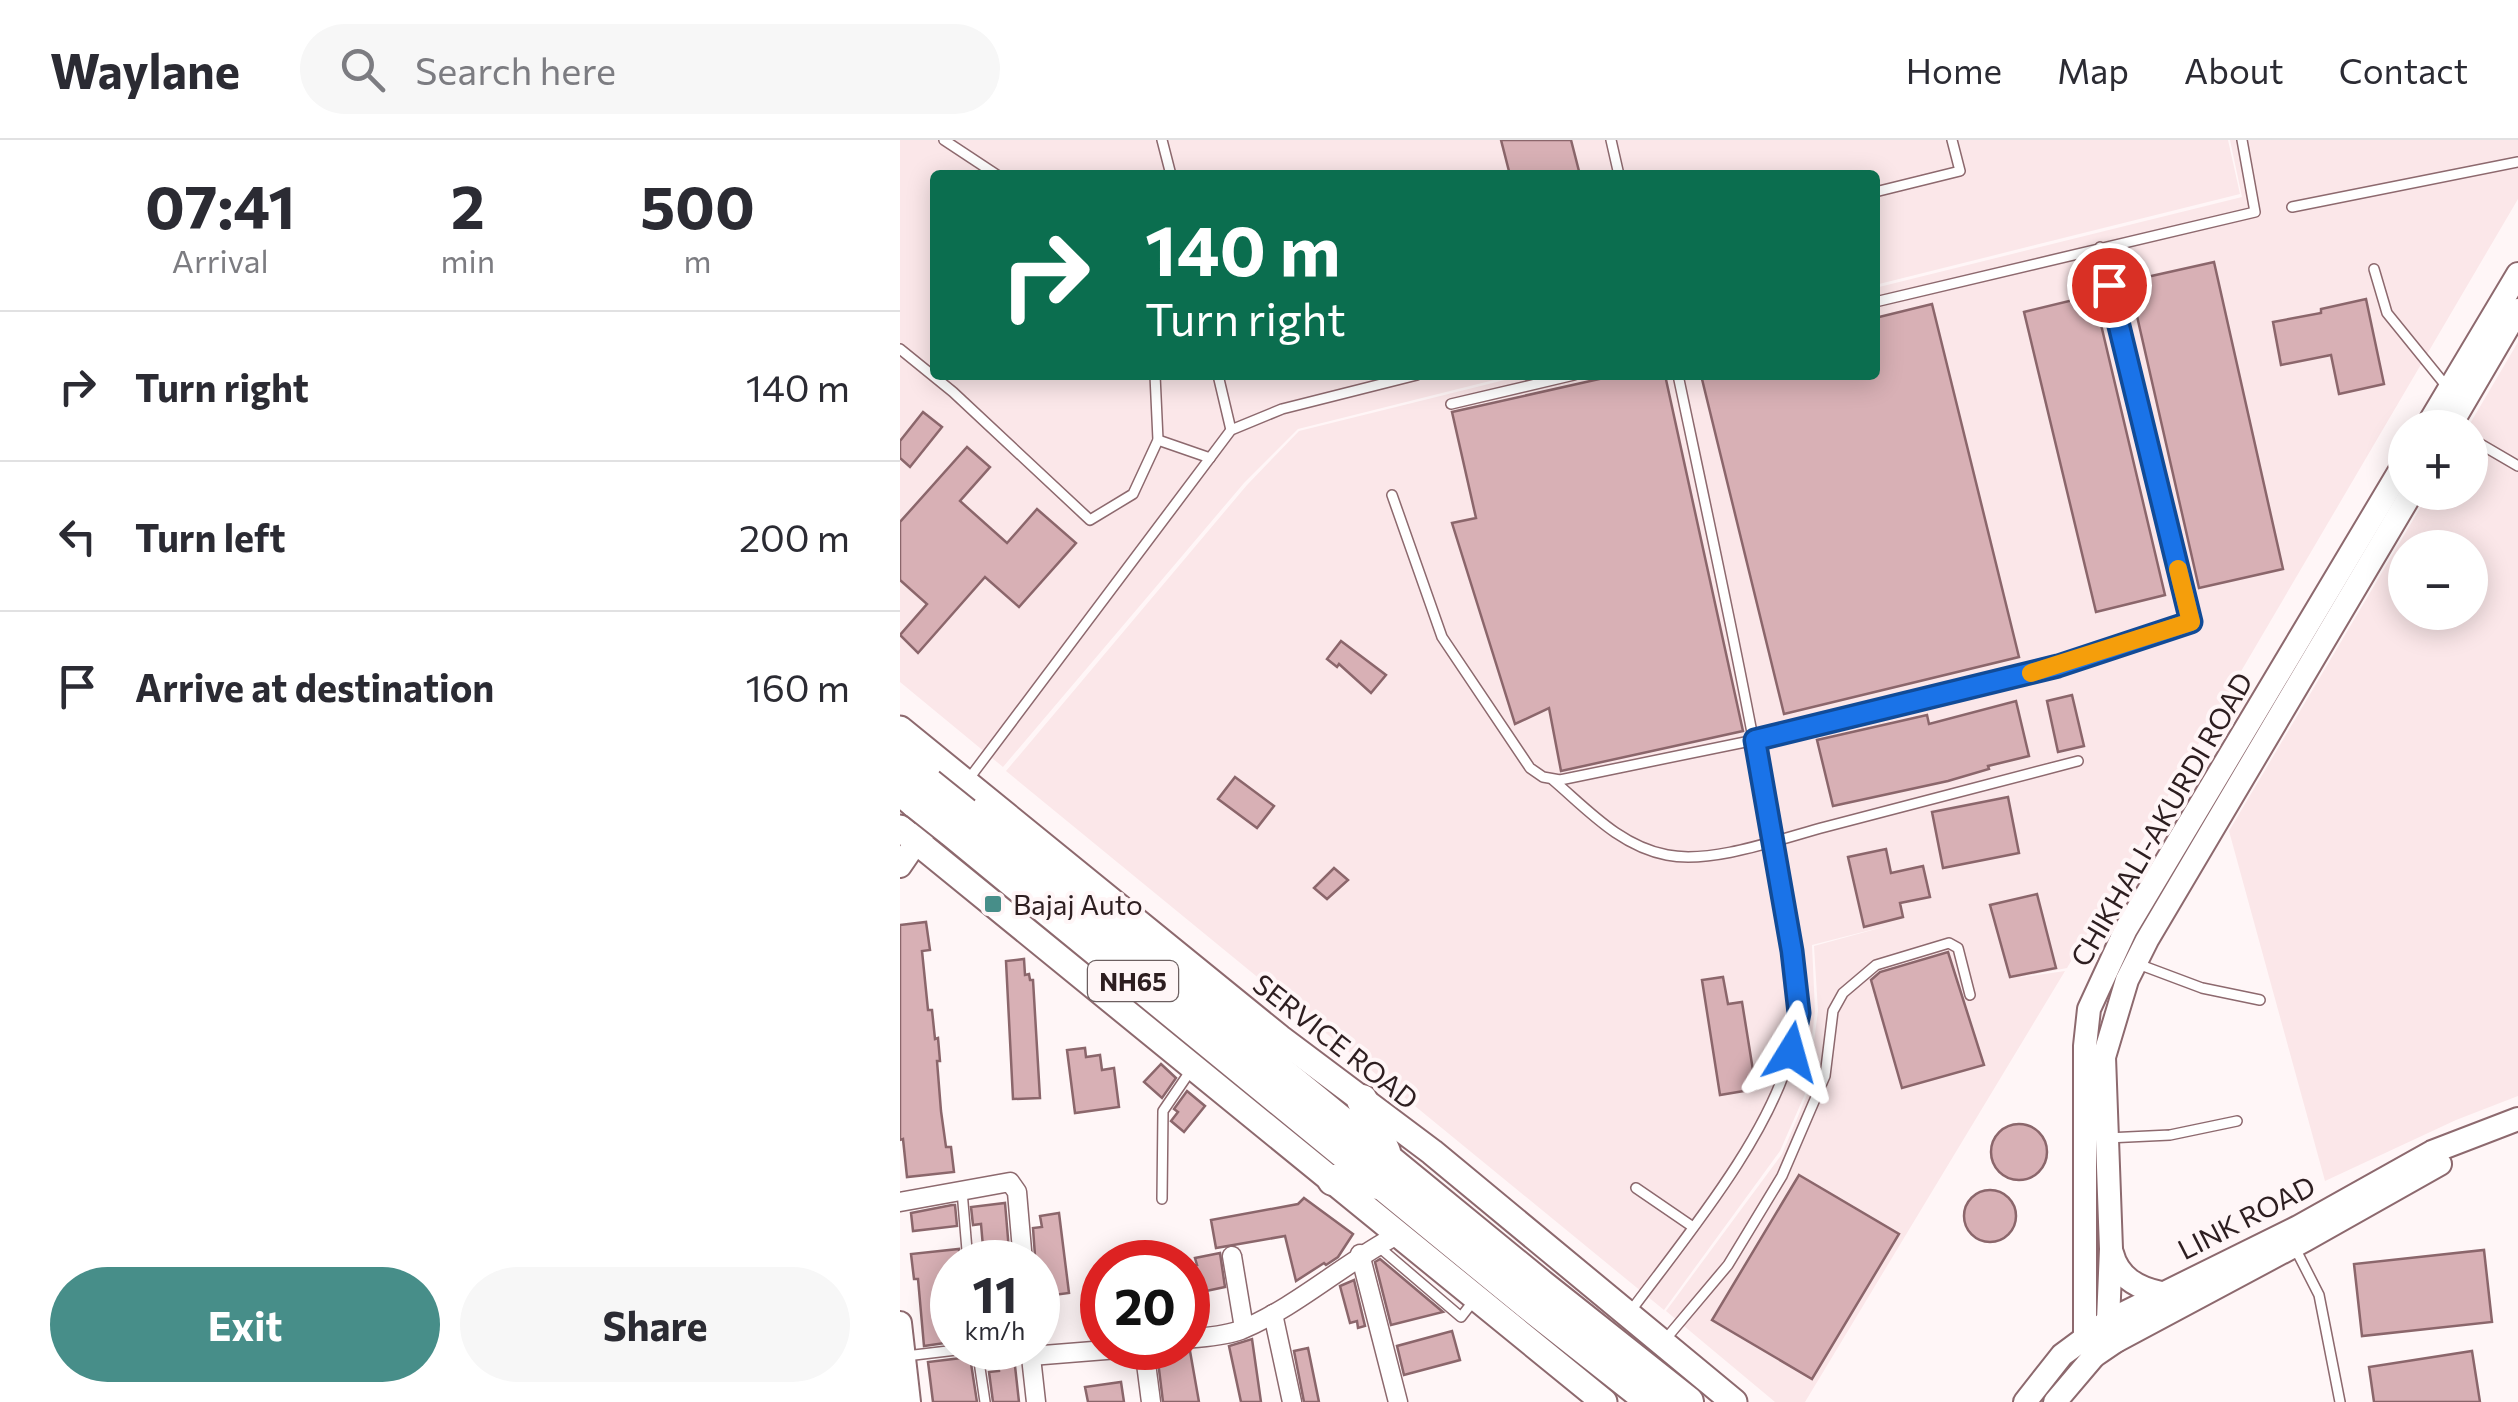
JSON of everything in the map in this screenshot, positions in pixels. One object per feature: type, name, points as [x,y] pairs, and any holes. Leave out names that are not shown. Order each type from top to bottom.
[{"type":"highway","name":"NH65","points":[[900,760],[912,809],[957,822],[1384,1171],[1652,1402]]},
{"type":"highway","points":[[1334,1180],[1384,1171],[1362,1100]]},
{"type":"highway","name":"NH65","points":[[1384,1171],[1688,1402]]},
{"type":"main road","points":[[2437,410],[2518,274]]},
{"type":"main road","points":[[2461,410],[2518,310]]},
{"type":"main road","name":"CHIKHALI-AKURDI ROAD","points":[[2090,1346],[2085,1046],[2089,1009],[2135,914],[2388,490]]},
{"type":"main road","name":"CHIKHALI-AKURDI ROAD","points":[[2112,1331],[2104,1057],[2114,1018],[2136,963],[2401,510]]},
{"type":"main road","name":"SERVICE ROAD","points":[[900,729],[1280,1038],[1432,1152],[1734,1402]]},
{"type":"main road","points":[[912,809],[966,782]]},
{"type":"main road","points":[[900,866],[912,809]]},
{"type":"main road","points":[[912,809],[1194,1066],[1334,1180],[1379,1244],[1476,1297],[1604,1402]]},
{"type":"main road","name":"LINK ROAD","points":[[2026,1402],[2062,1355],[2090,1346],[2161,1293],[2299,1238],[2432,1152],[2518,1119]]},
{"type":"main road","name":"LINK ROAD","points":[[2112,1331],[2440,1164],[2518,1135]]},
{"type":"main road","points":[[2111,1249],[2116,1269],[2131,1282],[2161,1293]]},
{"type":"main road","points":[[900,1323],[909,1402]]},
{"type":"main road","name":"LINK ROAD","points":[[2055,1402],[2090,1346]]},
{"type":"street","points":[[900,1202],[1010,1182],[1014,1186],[1020,1240]]},
{"type":"street","points":[[1210,1335],[1244,1328],[1272,1314],[1379,1244],[1398,1402]]},
{"type":"street","points":[[1232,1256],[1244,1328]]},
{"type":"street","points":[[1272,1314],[1292,1402]]},
{"type":"street","points":[[1033,1370],[1036,1402]]},
{"type":"street","points":[[1147,1370],[1151,1402]]},
{"type":"lane","points":[[944,140],[989,170]]},
{"type":"lane","points":[[1162,140],[1169,170]]},
{"type":"lane","points":[[1611,140],[1618,170]]},
{"type":"lane","points":[[1880,191],[1960,171],[1952,140]]},
{"type":"lane","points":[[1880,301],[2255,212],[2242,140]]},
{"type":"lane","points":[[2292,208],[2518,162]]},
{"type":"lane","points":[[1552,779],[1755,740],[2058,666],[2191,622],[2100,247]]},
{"type":"lane","points":[[2374,269],[2387,313],[2449,389]]},
{"type":"lane","points":[[900,349],[930,373]]},
{"type":"lane","points":[[938,380],[1090,520],[1133,494],[1158,440],[1155,380]]},
{"type":"lane","points":[[1219,380],[1231,430]]},
{"type":"lane","points":[[966,782],[1231,430],[1282,409],[1396,380]]},
{"type":"lane","points":[[1451,404],[1553,380]]},
{"type":"lane","points":[[1628,1315],[1719,1192],[1767,1110],[1791,1052],[1799,1013],[1755,740],[1679,380]]},
{"type":"lane","points":[[1158,440],[1210,458]]},
{"type":"lane","points":[[2488,448],[2518,466]]},
{"type":"lane","points":[[1392,495],[1442,637],[1530,768],[1552,779],[1624,840],[1644,849],[1668,856],[1707,855],[2078,761]]},
{"type":"lane","points":[[1662,1343],[1728,1265],[1782,1176],[1825,1076],[1834,1011],[1843,993],[1876,965],[1949,943],[1958,948],[1970,995]]},
{"type":"lane","points":[[2136,963],[2202,988],[2260,1000]]},
{"type":"lane","points":[[1162,1199],[1163,1111],[1194,1066]]},
{"type":"lane","points":[[2107,1138],[2170,1135],[2237,1121]]},
{"type":"lane","points":[[1636,1188],[1693,1228]]},
{"type":"lane","points":[[962,1191],[966,1240]]},
{"type":"lane","points":[[2299,1238],[2319,1295],[2340,1402]]},
{"type":"lane","points":[[901,1357],[930,1353]]},
{"type":"lane","points":[[979,1370],[985,1402]]},
{"type":"shaded area","points":[[900,140],[2228,140],[2240,194],[1880,284],[1880,170],[930,170],[930,380],[1494,380],[1298,429],[1244,483],[1003,767],[900,682]]},
{"type":"shaded area","points":[[2230,140],[2518,140],[2518,199],[2394,410],[2388,410],[2388,421],[2067,968],[2016,978],[2065,971],[1805,1402],[1775,1402],[1666,1311],[1782,1154],[1807,1095],[1818,1011],[1814,946],[1898,923],[1812,945],[1815,1011],[1805,1094],[1780,1151],[1664,1310],[1006,771],[1247,485],[1299,431],[1505,380],[1880,380],[1880,287],[2242,197]]},
{"type":"shaded area","points":[[2518,342],[2518,1096],[2456,1120],[2325,1181],[2229,831],[2388,562],[2388,630],[2488,630],[2488,530],[2407,530],[2419,510],[2488,510],[2488,410],[2478,410]]},
{"type":"building","points":[[1501,140],[1571,140],[1579,170],[1509,170]]},
{"type":"building","points":[[2214,262],[2283,569],[2199,588],[2129,281]]},
{"type":"building","points":[[2094,295],[2165,595],[2096,612],[2024,312]]},
{"type":"building","points":[[2366,299],[2384,384],[2339,394],[2331,355],[2281,365],[2273,322]]},
{"type":"building","points":[[1932,304],[2019,657],[1784,714],[1702,380],[1880,380],[1880,317]]},
{"type":"building","points":[[1595,380],[1666,380],[1743,731],[1561,771],[1549,708],[1515,724],[1452,523],[1476,518],[1452,412]]},
{"type":"building","points":[[923,412],[942,427],[910,467],[900,458],[900,441]]},
{"type":"building","points":[[967,447],[990,467],[960,501],[1007,543],[1037,509],[1076,543],[1019,607],[985,577],[918,653],[900,635],[927,604],[900,580],[900,522]]},
{"type":"building","points":[[1341,641],[1386,675],[1371,693],[1339,664],[1337,667],[1327,659]]},
{"type":"building","points":[[2072,695],[2084,746],[2058,752],[2047,701]]},
{"type":"building","points":[[2016,701],[2029,756],[1948,781],[1833,806],[1817,740],[1927,715],[1929,724]]},
{"type":"building","points":[[1235,777],[1274,806],[1257,828],[1218,799]]},
{"type":"building","points":[[2008,797],[2019,853],[1943,868],[1932,812]]},
{"type":"building","points":[[1886,849],[1891,873],[1923,866],[1930,897],[1900,903],[1903,917],[1864,927],[1848,857]]},
{"type":"building","points":[[1334,868],[1348,880],[1327,899],[1314,888]]},
{"type":"building","points":[[2037,894],[2056,968],[2010,977],[1990,905]]},
{"type":"building","points":[[926,922],[930,950],[922,951],[928,1010],[932,1010],[935,1039],[938,1038],[941,1111],[954,1172],[907,1177],[903,1139],[900,1140],[900,925]]},
{"type":"building","points":[[1948,952],[1984,1065],[1902,1088],[1871,980],[1880,972]]},
{"type":"building","points":[[1024,959],[1025,975],[1033,980],[1040,1098],[1013,1099],[1006,961]]},
{"type":"building","points":[[1723,977],[1728,1004],[1742,1002],[1756,1089],[1720,1095],[1702,980]]},
{"type":"building","points":[[1085,1048],[1086,1057],[1100,1055],[1102,1070],[1114,1068],[1119,1107],[1075,1113],[1067,1050]]},
{"type":"building","points":[[1161,1064],[1176,1078],[1162,1098],[1144,1082]]},
{"type":"building","points":[[1187,1091],[1205,1106],[1184,1132],[1171,1121]]},
{"type":"building","points":[[2019,1124],[2039,1132],[2047,1152],[2039,1172],[2019,1180],[1999,1172],[1991,1152],[1999,1132]]},
{"type":"building","points":[[1799,1175],[1899,1234],[1812,1379],[1712,1320]]},
{"type":"building","points":[[1990,1190],[2009,1197],[2016,1216],[2009,1235],[1990,1242],[1971,1235],[1964,1216],[1971,1197]]},
{"type":"building","points":[[1304,1198],[1353,1234],[1338,1257],[1326,1265],[1296,1281],[1285,1236],[1216,1248],[1211,1220],[1298,1204]]},
{"type":"building","points":[[1005,1203],[1008,1240],[982,1240],[981,1224],[973,1225],[971,1207]]},
{"type":"building","points":[[955,1205],[957,1226],[913,1231],[911,1213]]},
{"type":"building","points":[[1059,1213],[1069,1293],[1060,1294],[1060,1240],[1034,1240],[1033,1228],[1042,1227],[1040,1216]]},
{"type":"building","points":[[2484,1250],[2492,1322],[2362,1336],[2354,1264]]},
{"type":"building","points":[[930,1252],[930,1345],[924,1346],[918,1279],[914,1279],[911,1254]]},
{"type":"building","points":[[1220,1253],[1225,1287],[1210,1290],[1210,1255]]},
{"type":"building","points":[[1380,1259],[1443,1312],[1391,1325],[1375,1262]]},
{"type":"building","points":[[1354,1280],[1365,1326],[1358,1328],[1357,1321],[1350,1323],[1340,1286]]},
{"type":"building","points":[[1452,1331],[1460,1360],[1404,1375],[1397,1346]]},
{"type":"building","points":[[1252,1339],[1261,1402],[1241,1402],[1229,1346]]},
{"type":"building","points":[[1308,1348],[1319,1402],[1304,1402],[1294,1351]]},
{"type":"building","points":[[2472,1351],[2480,1402],[2374,1402],[2369,1367]]},
{"type":"building","points":[[928,1362],[930,1370],[972,1370],[977,1402],[933,1402]]},
{"type":"building","points":[[1015,1370],[1019,1402],[993,1402],[989,1372]]},
{"type":"building","points":[[1159,1370],[1193,1370],[1199,1402],[1163,1402]]},
{"type":"building","points":[[1121,1382],[1124,1402],[1088,1402],[1085,1387]]},
{"type":"slow traffic","points":[[2031,673],[2191,622],[2178,569]]},
{"type":"place","name":"Bajaj Auto","points":[[993,904]]},
{"type":"route","points":[[1791,1052],[1799,1013],[1792,951],[1755,740],[2058,666],[2191,622],[2109,285]]}]
